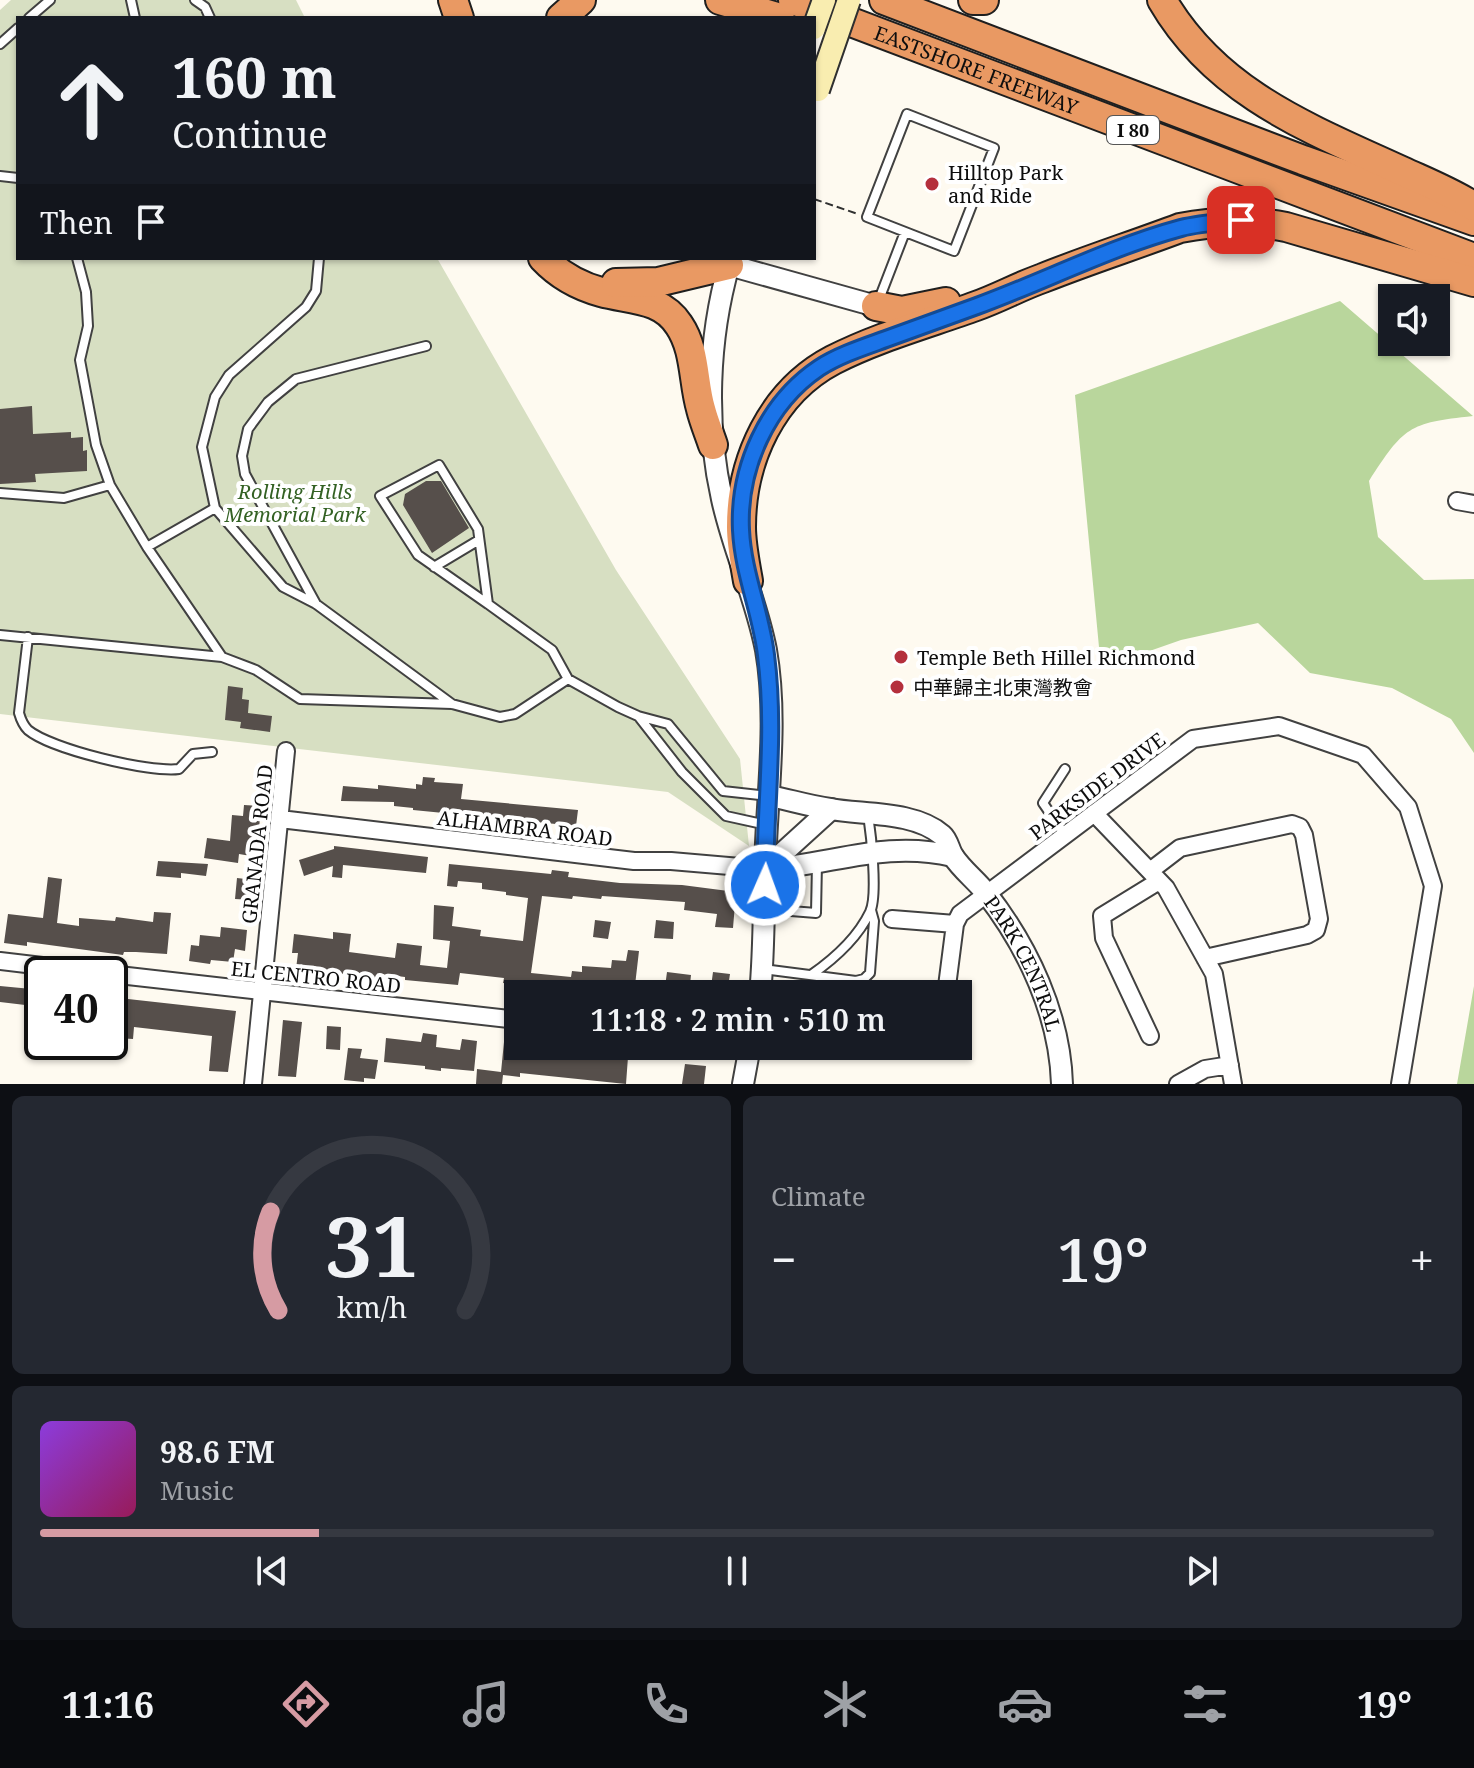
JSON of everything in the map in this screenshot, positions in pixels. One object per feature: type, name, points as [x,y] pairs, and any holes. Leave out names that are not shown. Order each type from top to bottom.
[{"type":"highway","points":[[563,16],[581,0]]},
{"type":"highway","points":[[720,0],[773,16]]},
{"type":"highway","name":"EASTSHORE FREEWAY","points":[[793,0],[1474,258]]},
{"type":"highway","name":"EASTSHORE FREEWAY","points":[[884,0],[1344,175],[1474,221]]},
{"type":"highway","points":[[973,0],[984,0]]},
{"type":"highway","points":[[1162,0],[1184,33],[1210,63],[1256,98],[1318,132],[1474,206]]},
{"type":"highway","points":[[816,29],[972,69]]},
{"type":"highway","points":[[748,581],[741,531],[748,470],[763,431],[788,396],[835,359],[1180,228],[1241,220],[1286,227],[1474,282]]},
{"type":"highway","points":[[548,260],[561,274],[587,288],[650,302],[673,316],[688,345],[701,409],[713,445]]},
{"type":"highway","points":[[550,260],[573,273],[606,282],[631,284],[676,280],[727,262]]},
{"type":"highway","points":[[876,306],[902,311],[915,309],[995,287],[1040,279]]},
{"type":"main road","points":[[816,22],[824,0]]},
{"type":"main road","points":[[818,90],[849,0]]},
{"type":"street","points":[[762,980],[770,796],[768,667],[748,581],[721,497],[713,445],[714,347],[727,262],[876,306]]},
{"type":"street","points":[[1457,501],[1474,504]]},
{"type":"street","name":"PARKSIDE DRIVE","points":[[955,924],[960,914],[1193,739],[1279,726],[1363,755],[1408,807],[1433,886],[1400,1084]]},
{"type":"street","name":"GRANADA ROAD","points":[[253,1084],[286,751]]},
{"type":"street","name":"PARK CENTRAL","points":[[770,796],[831,809],[892,815],[917,822],[944,836],[953,856],[987,894],[1024,952],[1047,1000],[1061,1060],[1062,1084]]},
{"type":"street","points":[[765,869],[831,809]]},
{"type":"street","points":[[1094,813],[1166,888],[1214,974],[1233,1084]]},
{"type":"street","name":"ALHAMBRA ROAD","points":[[280,819],[634,861],[765,869]]},
{"type":"street","points":[[1150,1036],[1104,938],[1102,916],[1154,876],[1180,848],[1292,824],[1300,827],[1319,919],[1316,930],[1307,935],[1205,958]]},
{"type":"street","points":[[765,869],[802,867],[890,849],[930,850],[953,856]]},
{"type":"street","points":[[892,919],[955,924],[948,980]]},
{"type":"street","name":"EL CENTRO ROAD","points":[[0,961],[24,964]]},
{"type":"street","name":"EL CENTRO ROAD","points":[[128,976],[504,1018]]},
{"type":"street","points":[[743,1084],[747,1060]]},
{"type":"street","points":[[1178,1084],[1205,1069],[1230,1065]]},
{"type":"lane","points":[[31,16],[50,0]]},
{"type":"lane","points":[[195,0],[205,7],[209,16]]},
{"type":"lane","points":[[0,44],[16,30]]},
{"type":"lane","points":[[907,114],[994,148],[954,251],[905,232],[867,217],[907,114]]},
{"type":"lane","points":[[876,306],[905,232]]},
{"type":"lane","points":[[78,260],[86,292],[88,326],[80,360],[96,445],[110,485],[147,547],[222,657]]},
{"type":"lane","points":[[319,260],[316,291],[306,307],[229,375],[215,397],[202,447],[215,508],[283,587],[316,604],[452,704]]},
{"type":"lane","points":[[316,604],[245,474],[242,456],[248,429],[268,402],[296,379],[426,346]]},
{"type":"lane","points":[[488,604],[478,529],[439,465],[380,496],[418,555],[552,650],[568,679],[638,716],[668,724],[723,791],[770,796]]},
{"type":"lane","points":[[0,493],[64,498],[110,485]]},
{"type":"lane","points":[[147,547],[215,508]]},
{"type":"lane","points":[[434,567],[479,540]]},
{"type":"lane","points":[[0,635],[222,657],[256,670],[300,699],[452,704],[500,717],[515,714],[568,679]]},
{"type":"lane","points":[[28,637],[19,713],[22,722],[36,735],[109,761],[156,769],[179,769],[193,754],[212,752]]},
{"type":"lane","points":[[638,716],[682,772],[726,816],[767,825]]},
{"type":"lane","points":[[1065,769],[1043,803],[1065,835]]},
{"type":"lane","points":[[763,969],[856,981],[870,973],[874,921],[871,910],[873,852],[868,814]]},
{"type":"lane","points":[[765,909],[816,913],[817,863]]},
{"type":"lane","points":[[811,975],[837,958],[871,910]]},
{"type":"path","points":[[816,200],[867,217]]},
{"type":"green space","name":"Rolling Hills Memorial Park","points":[[11,0],[296,0],[304,16],[16,16],[16,260],[438,260],[616,570],[740,759],[749,846],[668,792],[0,714],[0,10]]},
{"type":"green space","points":[[1340,301],[1378,334],[1378,356],[1404,356],[1473,416],[1421,425],[1410,431],[1391,449],[1369,481],[1378,537],[1424,580],[1474,579],[1474,753],[1451,719],[1392,688],[1310,673],[1258,623],[1181,640],[1101,668],[1075,395]]},
{"type":"green space","points":[[1474,986],[1474,1084],[1457,1084]]},
{"type":"building","points":[[32,406],[33,434],[71,432],[71,438],[83,437],[83,451],[87,450],[87,471],[35,474],[36,482],[0,484],[0,409]]},
{"type":"building","points":[[426,481],[441,481],[469,528],[432,553],[403,505],[405,494]]},
{"type":"building","points":[[228,686],[243,688],[242,699],[249,700],[248,713],[272,716],[270,732],[240,728],[241,722],[225,720]]},
{"type":"building","points":[[423,777],[435,778],[434,782],[463,784],[461,799],[578,810],[576,826],[413,810],[394,806],[394,802],[341,801],[343,786],[378,789],[378,785],[416,789],[416,784],[422,785]]},
{"type":"building","points":[[244,805],[261,806],[259,829],[255,829],[251,856],[239,854],[238,863],[204,858],[207,838],[230,841],[232,815],[243,816]]},
{"type":"building","points":[[334,846],[428,857],[426,873],[343,865],[342,878],[332,877],[333,866],[304,876],[299,860],[334,849]]},
{"type":"building","points":[[158,861],[208,864],[206,876],[181,873],[181,878],[156,876]]},
{"type":"building","points":[[449,864],[551,874],[552,870],[569,872],[568,877],[736,892],[733,928],[715,927],[717,914],[684,910],[685,902],[602,896],[601,899],[573,896],[572,899],[542,896],[531,973],[571,977],[572,971],[582,972],[582,966],[611,968],[612,960],[626,961],[628,950],[639,951],[636,980],[504,980],[504,983],[503,983],[504,978],[460,973],[458,985],[405,980],[405,977],[380,974],[379,981],[364,979],[365,976],[296,969],[298,953],[292,953],[294,934],[333,939],[333,932],[351,934],[349,952],[395,958],[397,943],[422,946],[420,965],[447,968],[450,941],[433,939],[434,905],[454,907],[452,926],[481,930],[480,936],[523,941],[528,898],[482,889],[482,883],[458,881],[457,887],[447,886]]},
{"type":"building","points":[[48,877],[62,879],[57,923],[79,926],[79,918],[115,921],[116,917],[153,922],[154,912],[171,913],[167,954],[124,952],[123,955],[27,942],[27,946],[4,943],[8,914],[43,918]]},
{"type":"building","points":[[237,878],[254,880],[252,900],[235,899]]},
{"type":"building","points":[[595,920],[611,922],[608,939],[593,937]]},
{"type":"building","points":[[656,920],[674,922],[673,939],[654,938]]},
{"type":"building","points":[[221,927],[247,930],[245,951],[235,949],[233,962],[211,960],[210,964],[189,961],[191,945],[199,946],[200,935],[220,937]]},
{"type":"building","points":[[667,972],[691,975],[690,980],[666,980]]},
{"type":"building","points":[[713,972],[730,974],[729,980],[712,980]]},
{"type":"building","points":[[0,986],[24,988],[24,1005],[0,1002]]},
{"type":"building","points":[[128,999],[236,1011],[228,1072],[209,1071],[212,1036],[134,1027],[133,1039],[128,1039]]},
{"type":"building","points":[[283,1020],[302,1022],[296,1077],[278,1076]]},
{"type":"building","points":[[327,1026],[341,1027],[340,1050],[326,1049]]},
{"type":"building","points":[[423,1033],[437,1035],[436,1047],[460,1050],[462,1039],[477,1041],[474,1071],[441,1068],[441,1071],[425,1069],[425,1066],[384,1062],[386,1038],[421,1042]]},
{"type":"building","points":[[504,1042],[504,1060],[628,1060],[626,1084],[520,1073],[520,1077],[503,1075],[502,1084],[476,1084],[477,1069],[501,1072]]},
{"type":"building","points":[[348,1048],[362,1049],[360,1058],[378,1060],[375,1079],[364,1078],[364,1082],[344,1080]]},
{"type":"building","points":[[685,1064],[706,1066],[704,1084],[682,1084]]},
{"type":"place","name":"Hilltop Park and Ride","points":[[932,184]]},
{"type":"place","name":"Temple Beth Hillel Richmond","points":[[901,657]]},
{"type":"place","name":"中華歸主北東灣教會","points":[[897,687]]},
{"type":"route","points":[[765,885],[771,710],[766,651],[748,581],[741,509],[754,450],[774,413],[802,381],[819,368],[854,351],[1180,228],[1241,220]]}]
